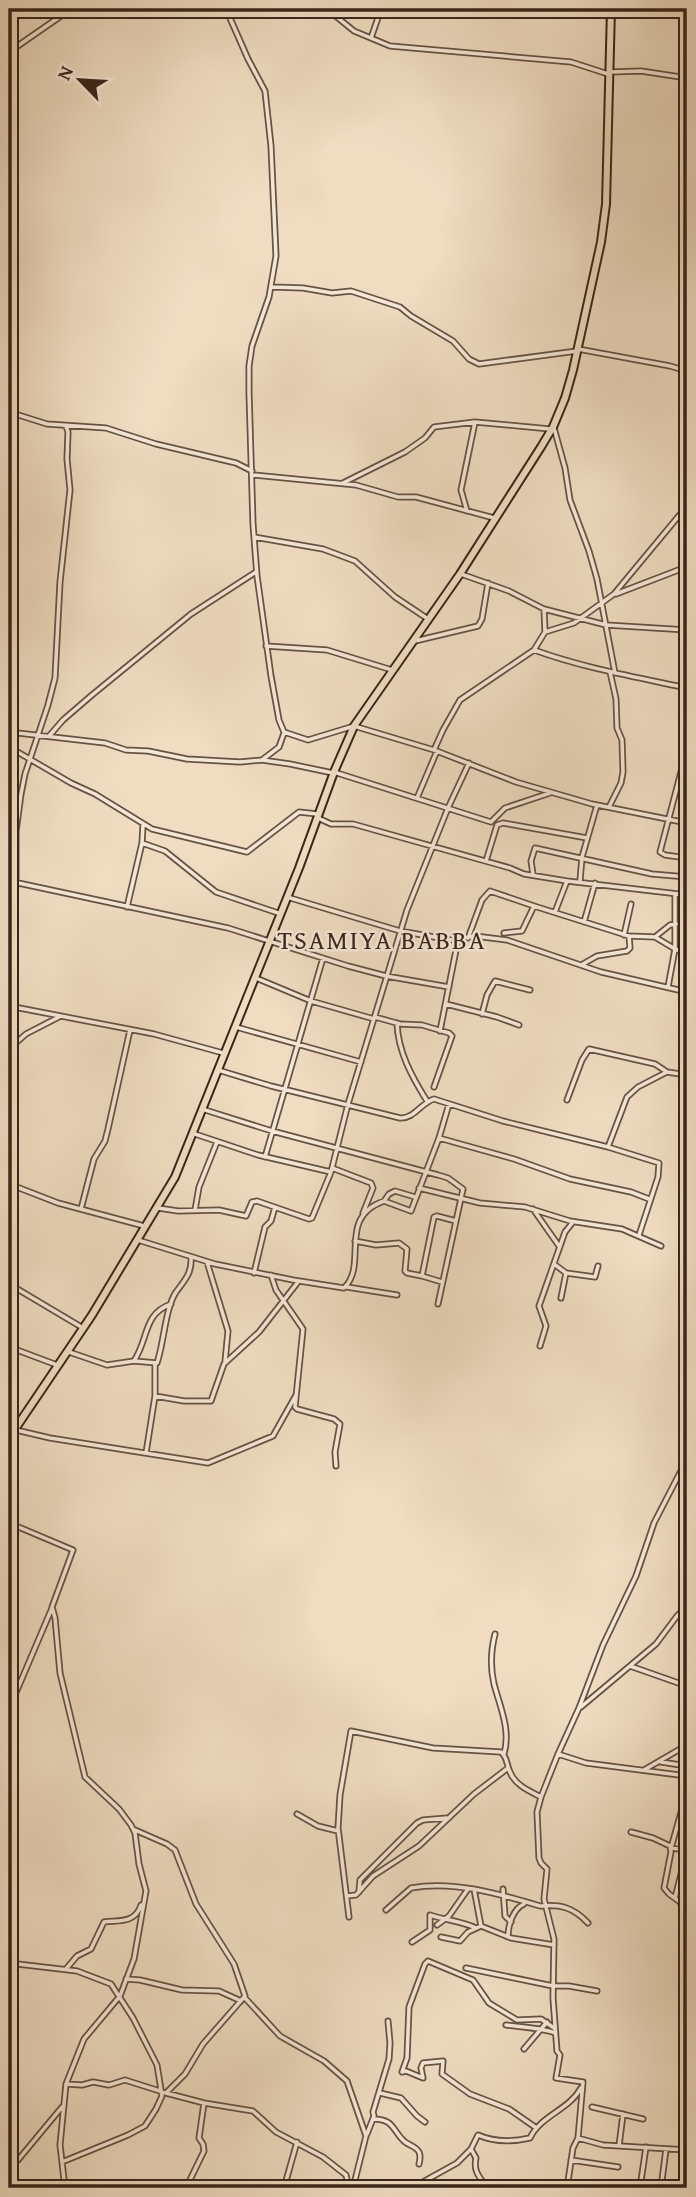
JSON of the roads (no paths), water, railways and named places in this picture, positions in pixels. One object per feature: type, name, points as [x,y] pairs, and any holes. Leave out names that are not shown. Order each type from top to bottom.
[{"type":"main road","points":[[9,1438],[83,1328],[175,1177],[254,977],[271,941],[333,773],[354,726],[460,574],[552,428],[565,398],[601,242],[606,204],[611,9]]},
{"type":"street","points":[[9,52],[71,9]]},
{"type":"street","points":[[226,9],[265,91],[273,177],[276,256],[271,286],[252,346],[249,366],[256,572],[266,646],[279,720],[284,732],[279,747],[262,760]]},
{"type":"street","points":[[327,9],[349,28],[393,47],[571,62],[609,73],[641,71],[687,78]]},
{"type":"street","points":[[371,38],[381,9]]},
{"type":"street","points":[[271,286],[332,292],[351,291],[400,307],[453,341],[479,365],[578,350],[687,371]]},
{"type":"street","points":[[9,412],[47,424],[106,428],[243,466],[253,473],[371,488],[398,497],[416,497],[496,518]]},
{"type":"street","points":[[343,484],[405,452],[425,438],[434,427],[475,422],[552,428],[562,453],[570,500],[589,551],[606,625],[617,728],[622,740],[623,772],[621,783],[609,807]]},
{"type":"street","points":[[467,511],[461,490],[475,422]]},
{"type":"street","points":[[9,917],[16,883],[16,831],[23,784],[55,678],[57,661],[60,582],[70,490],[66,426]]},
{"type":"street","points":[[545,632],[582,619],[614,594],[687,506]]},
{"type":"street","points":[[254,537],[323,550],[355,561],[395,597],[428,620]]},
{"type":"street","points":[[614,594],[681,569],[687,563]]},
{"type":"street","points":[[50,735],[92,695],[191,614],[256,572]]},
{"type":"street","points":[[460,574],[518,595],[544,609],[606,625],[687,630]]},
{"type":"street","points":[[413,641],[478,626],[482,619],[488,583]]},
{"type":"street","points":[[417,797],[443,730],[460,701],[534,650],[545,632],[544,609]]},
{"type":"street","points":[[266,646],[327,650],[393,670]]},
{"type":"street","points":[[534,650],[566,662],[687,688]]},
{"type":"street","points":[[284,732],[308,740],[354,726],[436,750],[551,793],[687,823]]},
{"type":"street","points":[[9,732],[105,743],[125,750],[148,751],[187,759],[240,762],[262,760],[290,764],[333,773],[417,797],[491,822],[505,808],[551,793]]},
{"type":"street","points":[[9,747],[152,829],[247,852],[299,812],[318,816],[331,824],[348,822],[524,874],[675,894],[686,894],[687,888]]},
{"type":"street","points":[[687,749],[660,852],[687,858]]},
{"type":"street","points":[[158,1208],[178,1211],[219,1210],[246,1216],[252,1202],[263,1202],[312,1218],[331,1170],[400,931],[448,808],[469,763]]},
{"type":"street","points":[[580,881],[582,857],[597,805]]},
{"type":"street","points":[[486,861],[497,825],[503,822],[587,838]]},
{"type":"street","points":[[127,907],[144,825]]},
{"type":"street","points":[[142,843],[165,851],[216,892],[281,914]]},
{"type":"street","points":[[533,874],[531,861],[535,848],[652,874],[687,877]]},
{"type":"street","points":[[9,881],[228,928],[386,976],[449,987]]},
{"type":"street","points":[[555,912],[567,881]]},
{"type":"street","points":[[584,922],[596,883]]},
{"type":"street","points":[[468,938],[482,900],[490,891],[627,935],[655,937],[687,953]]},
{"type":"street","points":[[668,987],[675,949],[675,894]]},
{"type":"street","points":[[287,897],[400,931],[451,940],[475,936],[507,940],[625,978],[687,992]]},
{"type":"street","points":[[583,964],[597,956],[627,951],[630,948],[627,935],[631,904]]},
{"type":"street","points":[[504,933],[522,931],[534,906]]},
{"type":"street","points":[[655,937],[670,925],[676,924]]},
{"type":"street","points":[[440,1031],[458,939]]},
{"type":"street","points":[[265,1157],[323,958]]},
{"type":"street","points":[[254,977],[311,1001],[374,1018],[422,1025],[449,1033],[452,1036],[434,1087]]},
{"type":"street","points":[[482,1014],[495,981],[530,990]]},
{"type":"street","points":[[446,1004],[519,1025]]},
{"type":"street","points":[[9,1006],[154,1034],[225,1054]]},
{"type":"street","points":[[9,1049],[26,1034],[61,1016]]},
{"type":"street","points":[[397,1023],[408,1070],[427,1101]]},
{"type":"street","points":[[236,1027],[361,1062]]},
{"type":"street","points":[[81,1209],[94,1159],[105,1141],[130,1029]]},
{"type":"street","points":[[568,1100],[582,1060],[589,1049],[655,1064],[667,1072],[687,1075]]},
{"type":"street","points":[[218,1070],[406,1119],[427,1101],[434,1099],[503,1121],[608,1147],[659,1163],[658,1177],[639,1235]]},
{"type":"street","points":[[608,1147],[627,1097],[639,1087],[667,1072]]},
{"type":"street","points":[[384,1201],[411,1211],[449,1104]]},
{"type":"street","points":[[202,1109],[272,1131],[448,1178],[459,1185],[463,1189],[438,1304]]},
{"type":"street","points":[[192,1133],[265,1157],[331,1170],[371,1183],[373,1188],[355,1241],[352,1273],[347,1287]]},
{"type":"street","points":[[439,1138],[524,1162],[570,1179],[631,1192],[649,1199]]},
{"type":"street","points":[[195,1210],[199,1187],[218,1142]]},
{"type":"street","points":[[9,1184],[58,1203],[146,1226]]},
{"type":"street","points":[[419,1188],[480,1203],[533,1209],[573,1222],[622,1229],[661,1246]]},
{"type":"street","points":[[362,1215],[384,1201],[389,1194],[395,1192],[416,1197]]},
{"type":"street","points":[[254,1273],[265,1227],[271,1221],[275,1207]]},
{"type":"street","points":[[533,1209],[559,1246]]},
{"type":"street","points":[[422,1276],[434,1217],[456,1221]]},
{"type":"street","points":[[540,1346],[546,1326],[539,1306],[559,1246],[573,1222]]},
{"type":"street","points":[[138,1240],[191,1258],[254,1273],[397,1295]]},
{"type":"street","points":[[355,1241],[376,1245],[403,1244],[407,1249],[407,1273],[442,1282]]},
{"type":"street","points":[[146,1453],[155,1396],[155,1363],[158,1361],[176,1292],[190,1273],[191,1258]]},
{"type":"street","points":[[207,1262],[228,1331],[225,1364]]},
{"type":"street","points":[[554,1264],[566,1273],[595,1277],[598,1266]]},
{"type":"street","points":[[561,1298],[566,1273]]},
{"type":"street","points":[[271,1275],[273,1284],[303,1329],[297,1409],[334,1419],[340,1424],[335,1452],[336,1466]]},
{"type":"street","points":[[155,1396],[184,1401],[209,1402],[213,1399],[221,1369],[259,1332],[298,1281]]},
{"type":"street","points":[[9,1284],[83,1328]]},
{"type":"street","points":[[134,1361],[143,1345],[152,1316],[160,1308],[172,1304]]},
{"type":"street","points":[[9,1347],[57,1365]]},
{"type":"street","points":[[66,1351],[107,1364],[134,1361],[155,1363]]},
{"type":"street","points":[[14,1430],[202,1464],[220,1460],[273,1436],[296,1395]]},
{"type":"street","points":[[567,2188],[573,2148],[578,2138],[583,2082],[556,2078],[559,2054],[553,1986],[554,1945],[544,1899],[548,1875],[539,1858],[537,1812],[558,1754],[636,1576],[654,1523],[687,1459]]},
{"type":"street","points":[[9,1523],[73,1550],[52,1608],[9,1709]]},
{"type":"street","points":[[52,1608],[60,1673],[85,1777],[118,1809],[133,1829],[146,1891],[139,1939],[120,1996],[84,2039],[66,2084],[60,2145],[65,2188]]},
{"type":"street","points":[[579,1708],[659,1641],[686,1609]]},
{"type":"street","points":[[495,1634],[491,1650],[492,1667],[505,1725],[504,1755],[514,1780],[541,1797]]},
{"type":"street","points":[[630,1666],[687,1686]]},
{"type":"street","points":[[349,1917],[338,1831],[340,1795],[351,1731],[433,1748],[497,1751],[504,1755]]},
{"type":"street","points":[[642,1771],[687,1745]]},
{"type":"street","points":[[558,1754],[586,1763],[687,1776]]},
{"type":"street","points":[[659,1761],[687,1766]]},
{"type":"street","points":[[667,1775],[670,1763]]},
{"type":"street","points":[[347,1896],[356,1895],[373,1876],[419,1846],[474,1794],[508,1768]]},
{"type":"street","points":[[687,1791],[671,1848],[664,1888],[680,1902],[687,1917]]},
{"type":"street","points":[[297,1814],[318,1826],[338,1831]]},
{"type":"street","points":[[359,1892],[360,1880],[409,1829],[423,1820],[447,1818]]},
{"type":"street","points":[[680,1819],[687,1820]]},
{"type":"street","points":[[677,1828],[687,1830]]},
{"type":"street","points":[[62,2162],[128,2136],[145,2126],[164,2093],[185,2074],[203,2044],[243,1999],[245,1992],[234,1964],[197,1904],[175,1850],[133,1829]]},
{"type":"street","points":[[631,1832],[666,1843],[671,1848],[687,1850],[675,1898]]},
{"type":"street","points":[[386,1910],[415,1886],[453,1886],[546,1906],[567,1907],[587,1923]]},
{"type":"street","points":[[437,1925],[449,1916],[468,1889]]},
{"type":"street","points":[[474,1889],[479,1927]]},
{"type":"street","points":[[503,1889],[505,1916],[511,1922]]},
{"type":"street","points":[[508,1937],[508,1928],[518,1907],[526,1902]]},
{"type":"street","points":[[680,1902],[687,1902]]},
{"type":"street","points":[[66,1969],[77,1956],[91,1950],[104,1922],[120,1923],[128,1920],[139,1912],[141,1905]]},
{"type":"street","points":[[412,1942],[430,1930],[430,1915],[508,1937],[554,1945]]},
{"type":"street","points":[[441,1937],[460,1941],[468,1932],[479,1927]]},
{"type":"street","points":[[535,2127],[509,2109],[470,2094],[442,2074],[443,2061],[424,2063],[421,2068],[423,2078],[402,2072],[408,2055],[409,2007],[428,1961],[473,1980],[489,2003],[517,2020],[547,2022],[556,2032]]},
{"type":"street","points":[[9,1963],[66,1969],[89,1977],[94,1976],[111,1984],[157,2065],[164,2093]]},
{"type":"street","points":[[466,1968],[553,1986],[597,1991]]},
{"type":"street","points":[[126,1979],[182,1990],[219,1991],[243,1999],[280,2036],[324,2061],[348,2081],[366,2136]]},
{"type":"street","points":[[352,2188],[389,2059],[388,2021]]},
{"type":"street","points":[[524,2049],[547,2022]]},
{"type":"street","points":[[506,2025],[556,2032]]},
{"type":"street","points":[[66,2084],[82,2085],[93,2082],[109,2085],[125,2080],[204,2104],[253,2111],[271,2128],[314,2150],[346,2175],[352,2188]]},
{"type":"street","points":[[412,2188],[457,2163],[471,2149],[478,2135],[508,2141],[530,2138],[535,2127],[560,2111],[578,2094],[582,2085]]},
{"type":"street","points":[[380,2093],[401,2098],[425,2122]]},
{"type":"street","points":[[686,2101],[682,2120],[687,2123]]},
{"type":"street","points":[[186,2188],[204,2151],[199,2138],[204,2104]]},
{"type":"street","points":[[9,2169],[63,2105]]},
{"type":"street","points":[[593,2107],[643,2119]]},
{"type":"street","points":[[619,2146],[623,2114]]},
{"type":"street","points":[[373,2119],[395,2127],[402,2140],[419,2152],[419,2164]]},
{"type":"street","points":[[578,2138],[603,2145],[687,2150]]},
{"type":"street","points":[[284,2188],[297,2142]]},
{"type":"street","points":[[640,2181],[646,2147]]},
{"type":"street","points":[[471,2149],[476,2158],[475,2170],[487,2188]]},
{"type":"street","points":[[666,2149],[663,2188],[687,2186]]},
{"type":"street","points":[[571,2160],[618,2167]]},
{"type":"street","points":[[568,2182],[622,2188]]},
{"type":"street","points":[[352,2188],[365,2188]]},
{"type":"district","name":"TSAMIYA BABBA","points":[[382,939]]}]
